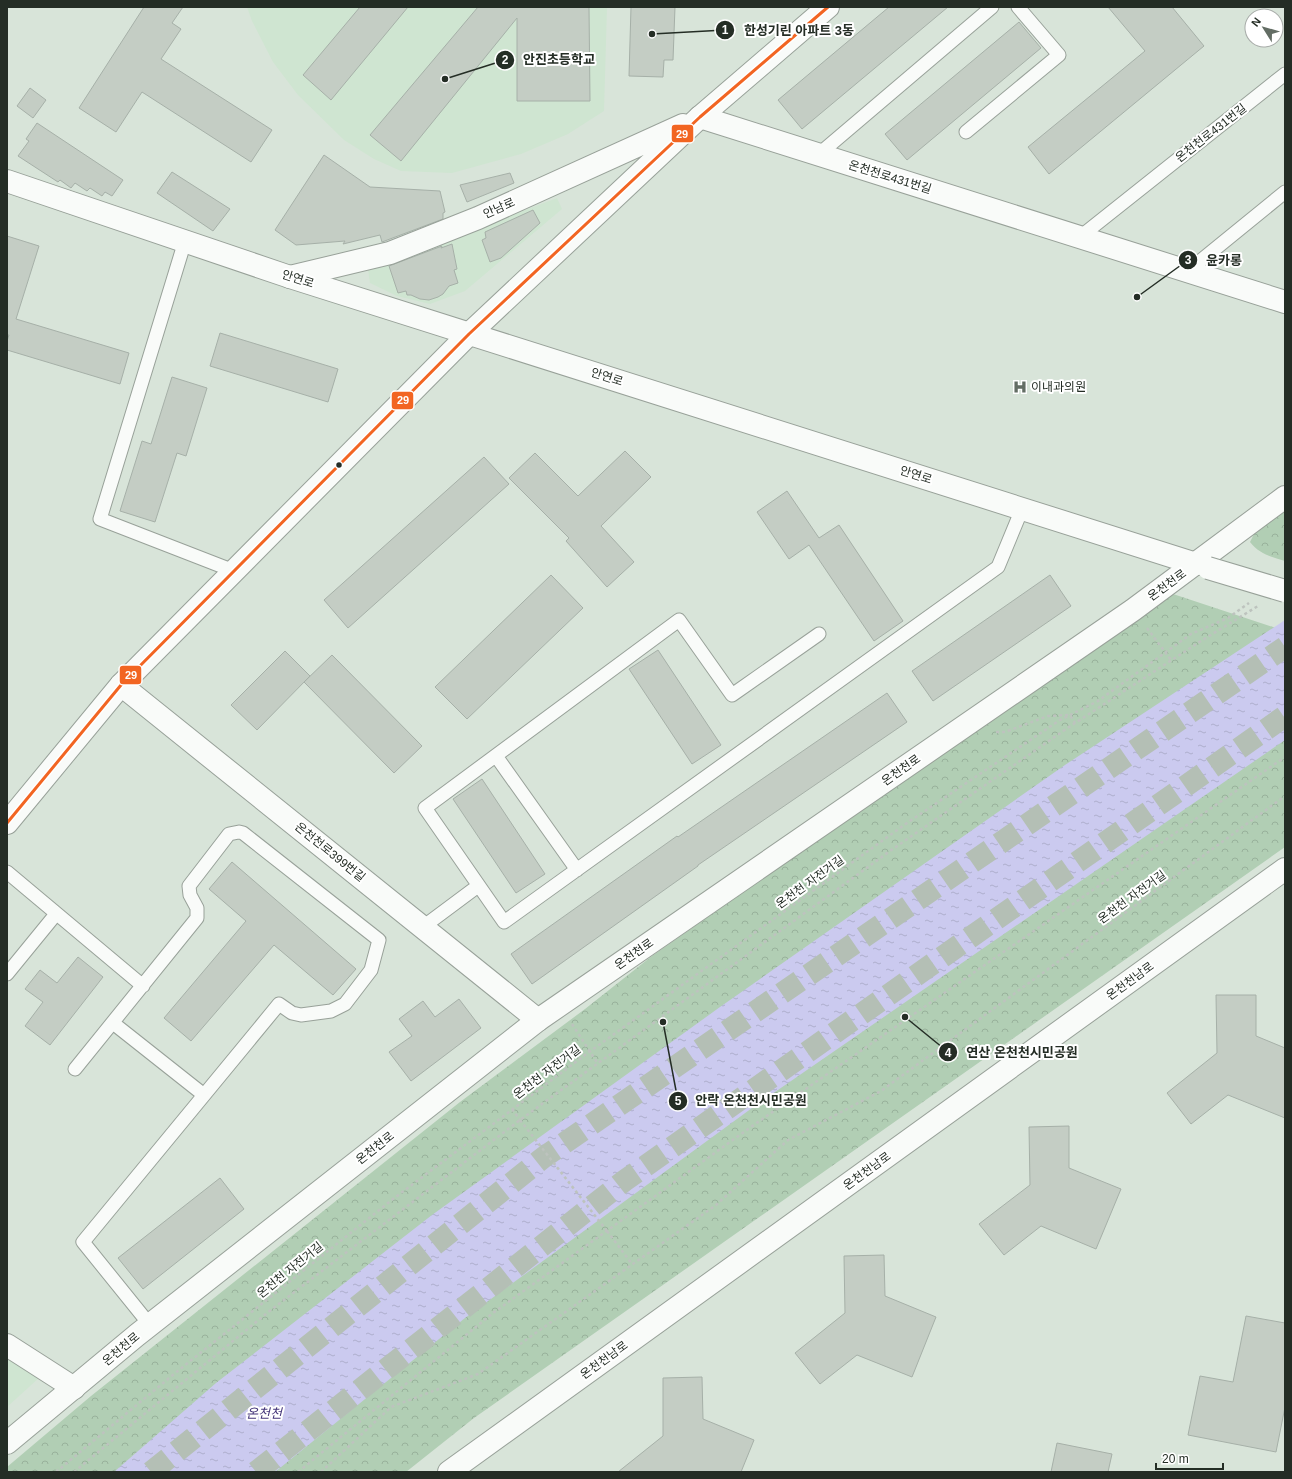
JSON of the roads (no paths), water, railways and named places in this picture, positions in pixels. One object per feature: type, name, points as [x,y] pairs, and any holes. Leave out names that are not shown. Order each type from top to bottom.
[{"type":"street","name":"안남로","points":[[7,823],[121,685],[469,334],[700,118],[828,7]]},
{"type":"street","name":"안남로","points":[[290,277],[390,253],[478,218],[700,118]]},
{"type":"street","name":"온천천로431번길","points":[[700,118],[1285,302]]},
{"type":"street","name":"안연로","points":[[7,181],[290,277],[1285,591]]},
{"type":"street","name":"온천천로","points":[[7,1443],[150,1325],[538,1020],[1133,610],[1202,566],[1285,497]]},
{"type":"street","name":"온천천로399번길","points":[[121,685],[538,1020]]},
{"type":"street","name":"온천천남로","points":[[448,1472],[1285,869]]},
{"type":"street","points":[[7,1345],[74,1388]]},
{"type":"lane","points":[[818,155],[992,7]]},
{"type":"lane","points":[[966,132],[1059,55],[1018,7]]},
{"type":"lane","name":"온천천로431번길","points":[[1080,237],[1285,74]]},
{"type":"lane","points":[[1188,271],[1285,192]]},
{"type":"lane","points":[[185,241],[100,519],[234,571]]},
{"type":"lane","points":[[819,634],[732,695],[679,620],[425,808],[504,922],[998,567],[1022,509]]},
{"type":"lane","points":[[496,756],[577,870]]},
{"type":"lane","points":[[76,1069],[197,918],[196,908],[190,895],[189,886],[229,834],[243,834],[379,940],[371,970],[345,1004],[331,1011],[301,1014],[292,1013],[279,1004],[83,1242],[150,1325]]},
{"type":"lane","points":[[7,872],[143,986]]},
{"type":"lane","points":[[423,927],[478,886]]},
{"type":"lane","points":[[7,974],[56,914]]},
{"type":"lane","points":[[114,1023],[204,1095]]},
{"type":"water","name":"온천천","points":[[1285,620],[1285,740],[752,1108],[465,1318],[275,1472],[114,1472],[216,1383],[432,1215],[720,1007],[1065,765]]},
{"type":"tunnel","points":[[151,1472],[544,1157],[1285,647]]},
{"type":"tunnel","points":[[256,1472],[624,1181],[1285,716]]},
{"type":"place","name":"한성기린 아파트 3동","points":[[652,34]]},
{"type":"place","name":"안진초등학교","points":[[445,79]]},
{"type":"place","name":"윤카롱","points":[[1137,297]]},
{"type":"place","name":"이내과의원","points":[[1020,387]]},
{"type":"place","name":"연산 온천천시민공원","points":[[905,1017]]},
{"type":"place","name":"안락 온천천시민공원","points":[[663,1022]]}]
